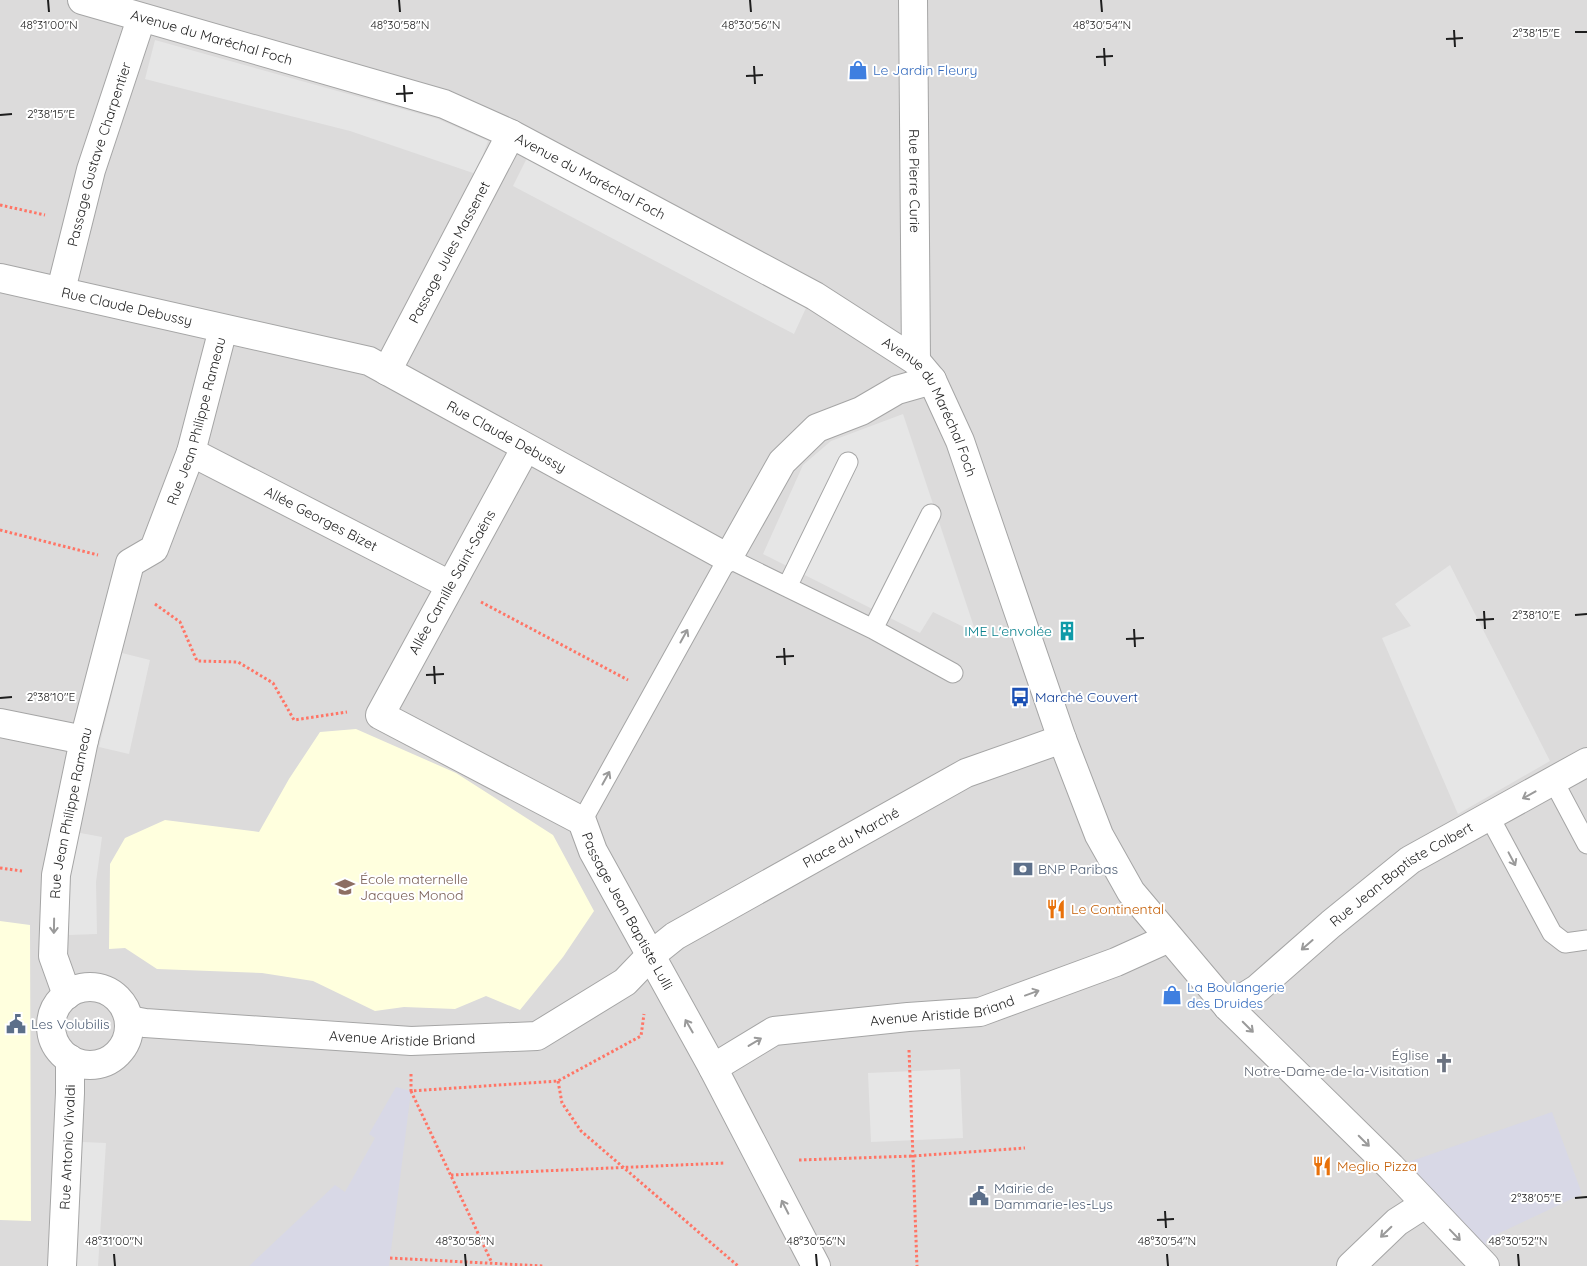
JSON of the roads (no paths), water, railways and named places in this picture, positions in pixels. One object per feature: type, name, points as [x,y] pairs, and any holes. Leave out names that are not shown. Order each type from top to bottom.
[{"type":"street","name":"Avenue du Maréchal Foch","points":[[82,0],[141,19],[444,104],[511,134],[815,296],[924,371],[960,441],[1062,739],[1099,835],[1131,892],[1228,1007],[1485,1266]]},
{"type":"street","name":"Rue Pierre Curie","points":[[913,0],[924,371]]},
{"type":"street","name":"Passage Gustave Charpentier","points":[[61,290],[91,170],[141,19]]},
{"type":"street","name":"Passage Jules Massenet","points":[[387,371],[511,134]]},
{"type":"street","name":"Rue Claude Debussy","points":[[0,278],[61,290],[223,329],[369,361],[728,558]]},
{"type":"street","name":"Rue Jean Philippe Rameau","points":[[67,995],[54,956],[56,875],[84,740],[127,576],[154,549],[191,452],[223,329]]},
{"type":"street","points":[[728,558],[782,462],[817,428],[861,411],[897,390],[924,371]]},
{"type":"street","name":"Allée Camille Saint-Saëns","points":[[380,715],[525,448]]},
{"type":"street","name":"Allée Georges Bizet","points":[[191,452],[450,585]]},
{"type":"street","name":"Passage Jean Baptiste Lulli","points":[[380,715],[582,821],[593,851],[713,1068],[816,1266]]},
{"type":"street","points":[[0,723],[84,740]]},
{"type":"street","name":"Place du Marché","points":[[650,956],[675,936],[966,773],[1062,739]]},
{"type":"street","name":"Rue Jean-Baptiste Colbert","points":[[1228,1007],[1257,989],[1330,924],[1410,860],[1554,782],[1587,762]]},
{"type":"street","name":"Avenue Aristide Briand","points":[[713,1068],[774,1031],[908,1017],[980,1012],[1116,962],[1170,938]]},
{"type":"street","name":"Avenue Aristide Briand","points":[[129,1020],[145,1023],[411,1041],[537,1036],[625,982],[650,956]]},
{"type":"street","points":[[86,988],[105,990],[116,997],[124,1008],[129,1020],[129,1033],[124,1045],[112,1058],[94,1065],[81,1064],[70,1059],[60,1051],[54,1040],[52,1027],[58,1004],[67,995],[86,988]]},
{"type":"street","name":"Rue Antonio Vivaldi","points":[[62,1266],[70,1059]]},
{"type":"street","points":[[1351,1266],[1397,1222],[1425,1204]]},
{"type":"lane","points":[[787,587],[848,462]]},
{"type":"lane","points":[[874,629],[931,514]]},
{"type":"lane","points":[[582,821],[728,558],[874,629],[953,673]]},
{"type":"lane","points":[[1554,782],[1587,844]]},
{"type":"lane","points":[[1489,816],[1552,933],[1565,943],[1587,940]]},
{"type":"place","name":"Le Jardin Fleury","points":[[858,70]]},
{"type":"place","name":"IME L'envolée","points":[[1067,631]]},
{"type":"place","name":"Marché Couvert","points":[[1020,697]]},
{"type":"place","name":"BNP Paribas","points":[[1023,869]]},
{"type":"place","name":"École maternelle Jacques Monod","points":[[345,887]]},
{"type":"place","name":"Le Continental","points":[[1056,909]]},
{"type":"place","name":"La Boulangerie des Druides","points":[[1172,995]]},
{"type":"place","name":"Les Volubilis","points":[[16,1024]]},
{"type":"place","name":"Église Notre-Dame-de-la-Visitation","points":[[1444,1063]]},
{"type":"place","name":"Meglio Pizza","points":[[1322,1166]]},
{"type":"place","name":"Mairie de Dammarie-les-Lys","points":[[979,1196]]}]
